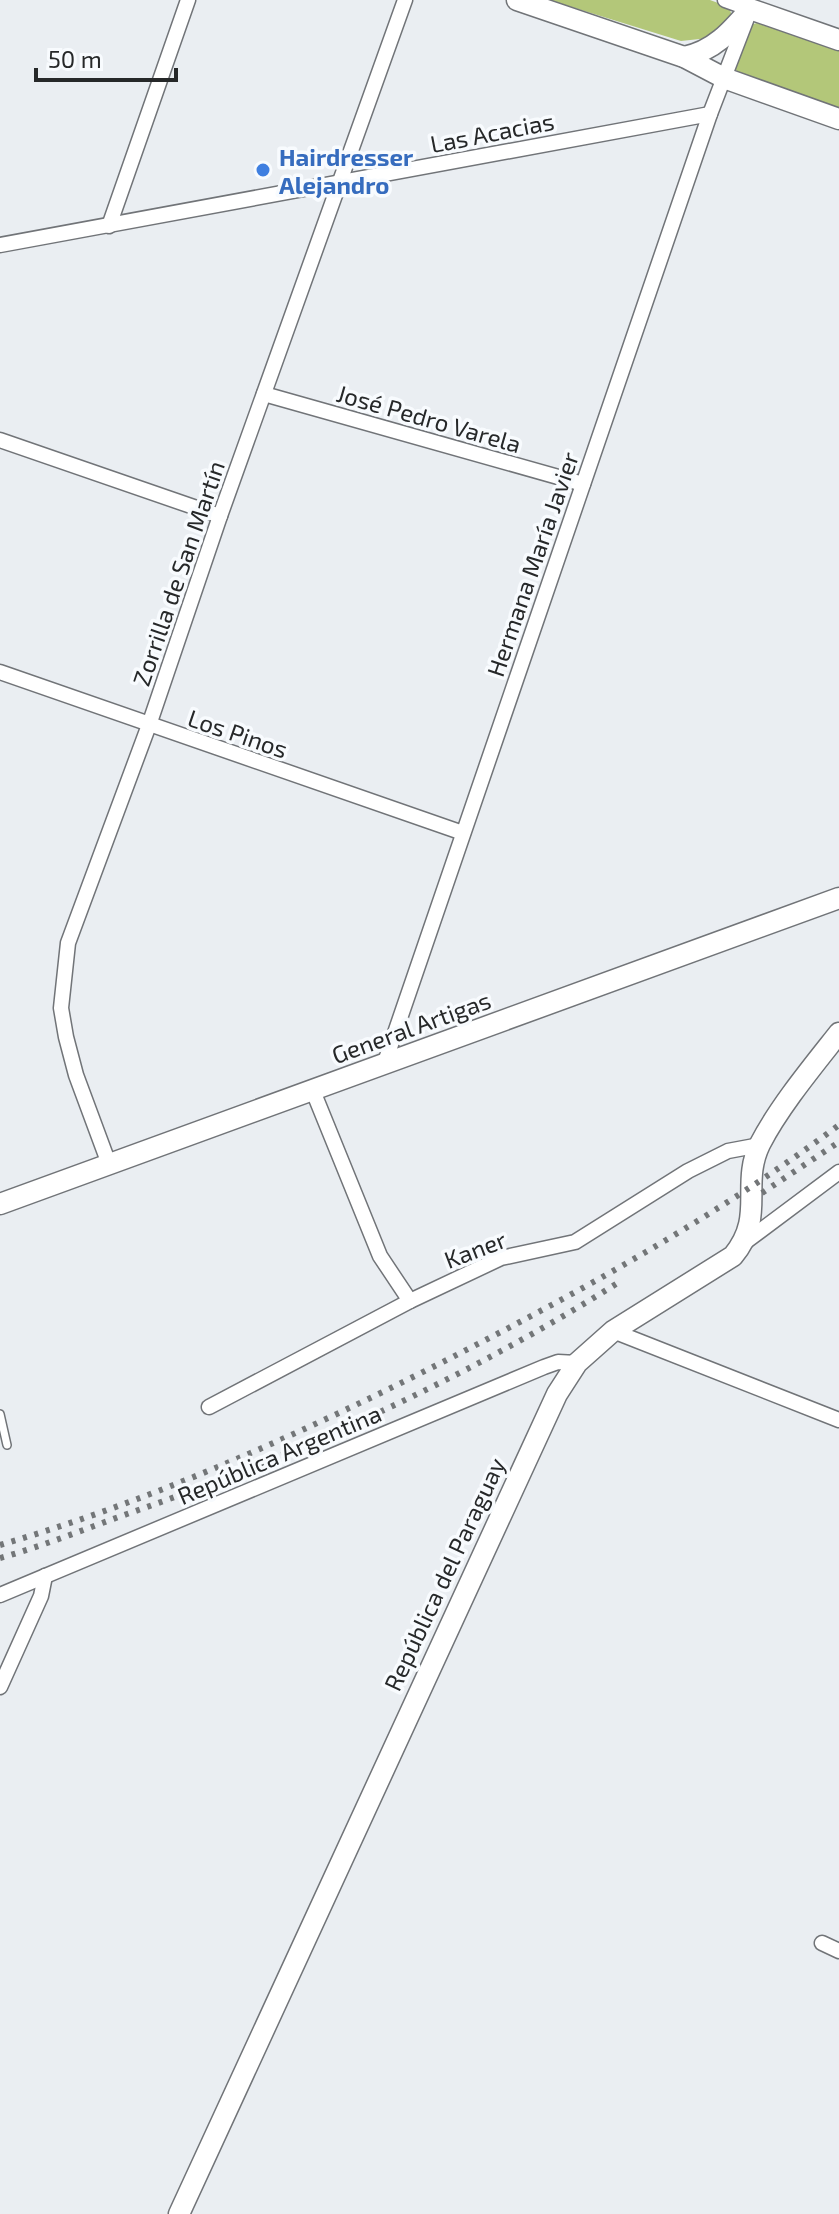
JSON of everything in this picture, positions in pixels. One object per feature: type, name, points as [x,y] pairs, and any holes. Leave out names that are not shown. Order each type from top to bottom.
[{"type":"street","points":[[109,226],[188,0]]},
{"type":"street","name":"Zorrilla de San Martín","points":[[109,1164],[76,1075],[66,1037],[61,1008],[68,943],[149,725],[220,516],[405,0]]},
{"type":"street","points":[[517,0],[684,57],[724,78],[839,119]]},
{"type":"street","points":[[725,0],[752,5],[839,40]]},
{"type":"street","points":[[684,57],[701,54],[715,45],[752,5]]},
{"type":"street","name":"Hermana María Javier","points":[[384,1065],[710,114],[752,5]]},
{"type":"street","name":"Las Acacias","points":[[0,245],[710,114]]},
{"type":"street","name":"José Pedro Varela","points":[[264,394],[583,484]]},
{"type":"street","points":[[0,440],[220,516]]},
{"type":"street","name":"Los Pinos","points":[[0,672],[463,833]]},
{"type":"street","name":"General Artigas","points":[[0,1204],[837,901]]},
{"type":"street","points":[[744,1243],[751,1227],[754,1163],[760,1145],[803,1078],[839,1033]]},
{"type":"street","points":[[313,1091],[380,1256],[410,1301]]},
{"type":"street","name":"Kaner","points":[[209,1407],[410,1301],[501,1258],[575,1242],[688,1171],[728,1151],[760,1145]]},
{"type":"street","points":[[744,1243],[839,1172]]},
{"type":"street","name":"República del Paraguay","points":[[179,2214],[545,1417],[577,1363],[613,1331],[733,1256],[744,1243]]},
{"type":"street","points":[[613,1331],[839,1420]]},
{"type":"street","name":"República Argentina","points":[[0,1595],[544,1367],[558,1362],[577,1363]]},
{"type":"street","points":[[0,1687],[41,1596],[45,1576]]},
{"type":"street","points":[[822,1943],[839,1951]]},
{"type":"lane","points":[[0,1414],[7,1445]]},
{"type":"green space","points":[[549,0],[710,0],[729,7],[732,16],[709,38],[681,41]]},
{"type":"green space","points":[[757,23],[839,51],[839,109],[739,75],[735,68],[750,25]]},
{"type":"railway","points":[[0,1545],[120,1505],[240,1458],[414,1377],[659,1244],[751,1187],[839,1125]]},
{"type":"railway","points":[[762,1193],[839,1142]]},
{"type":"railway","points":[[0,1558],[191,1491],[316,1441],[499,1352],[616,1284]]},
{"type":"place","name":"Hairdresser Alejandro","points":[[263,170]]}]
